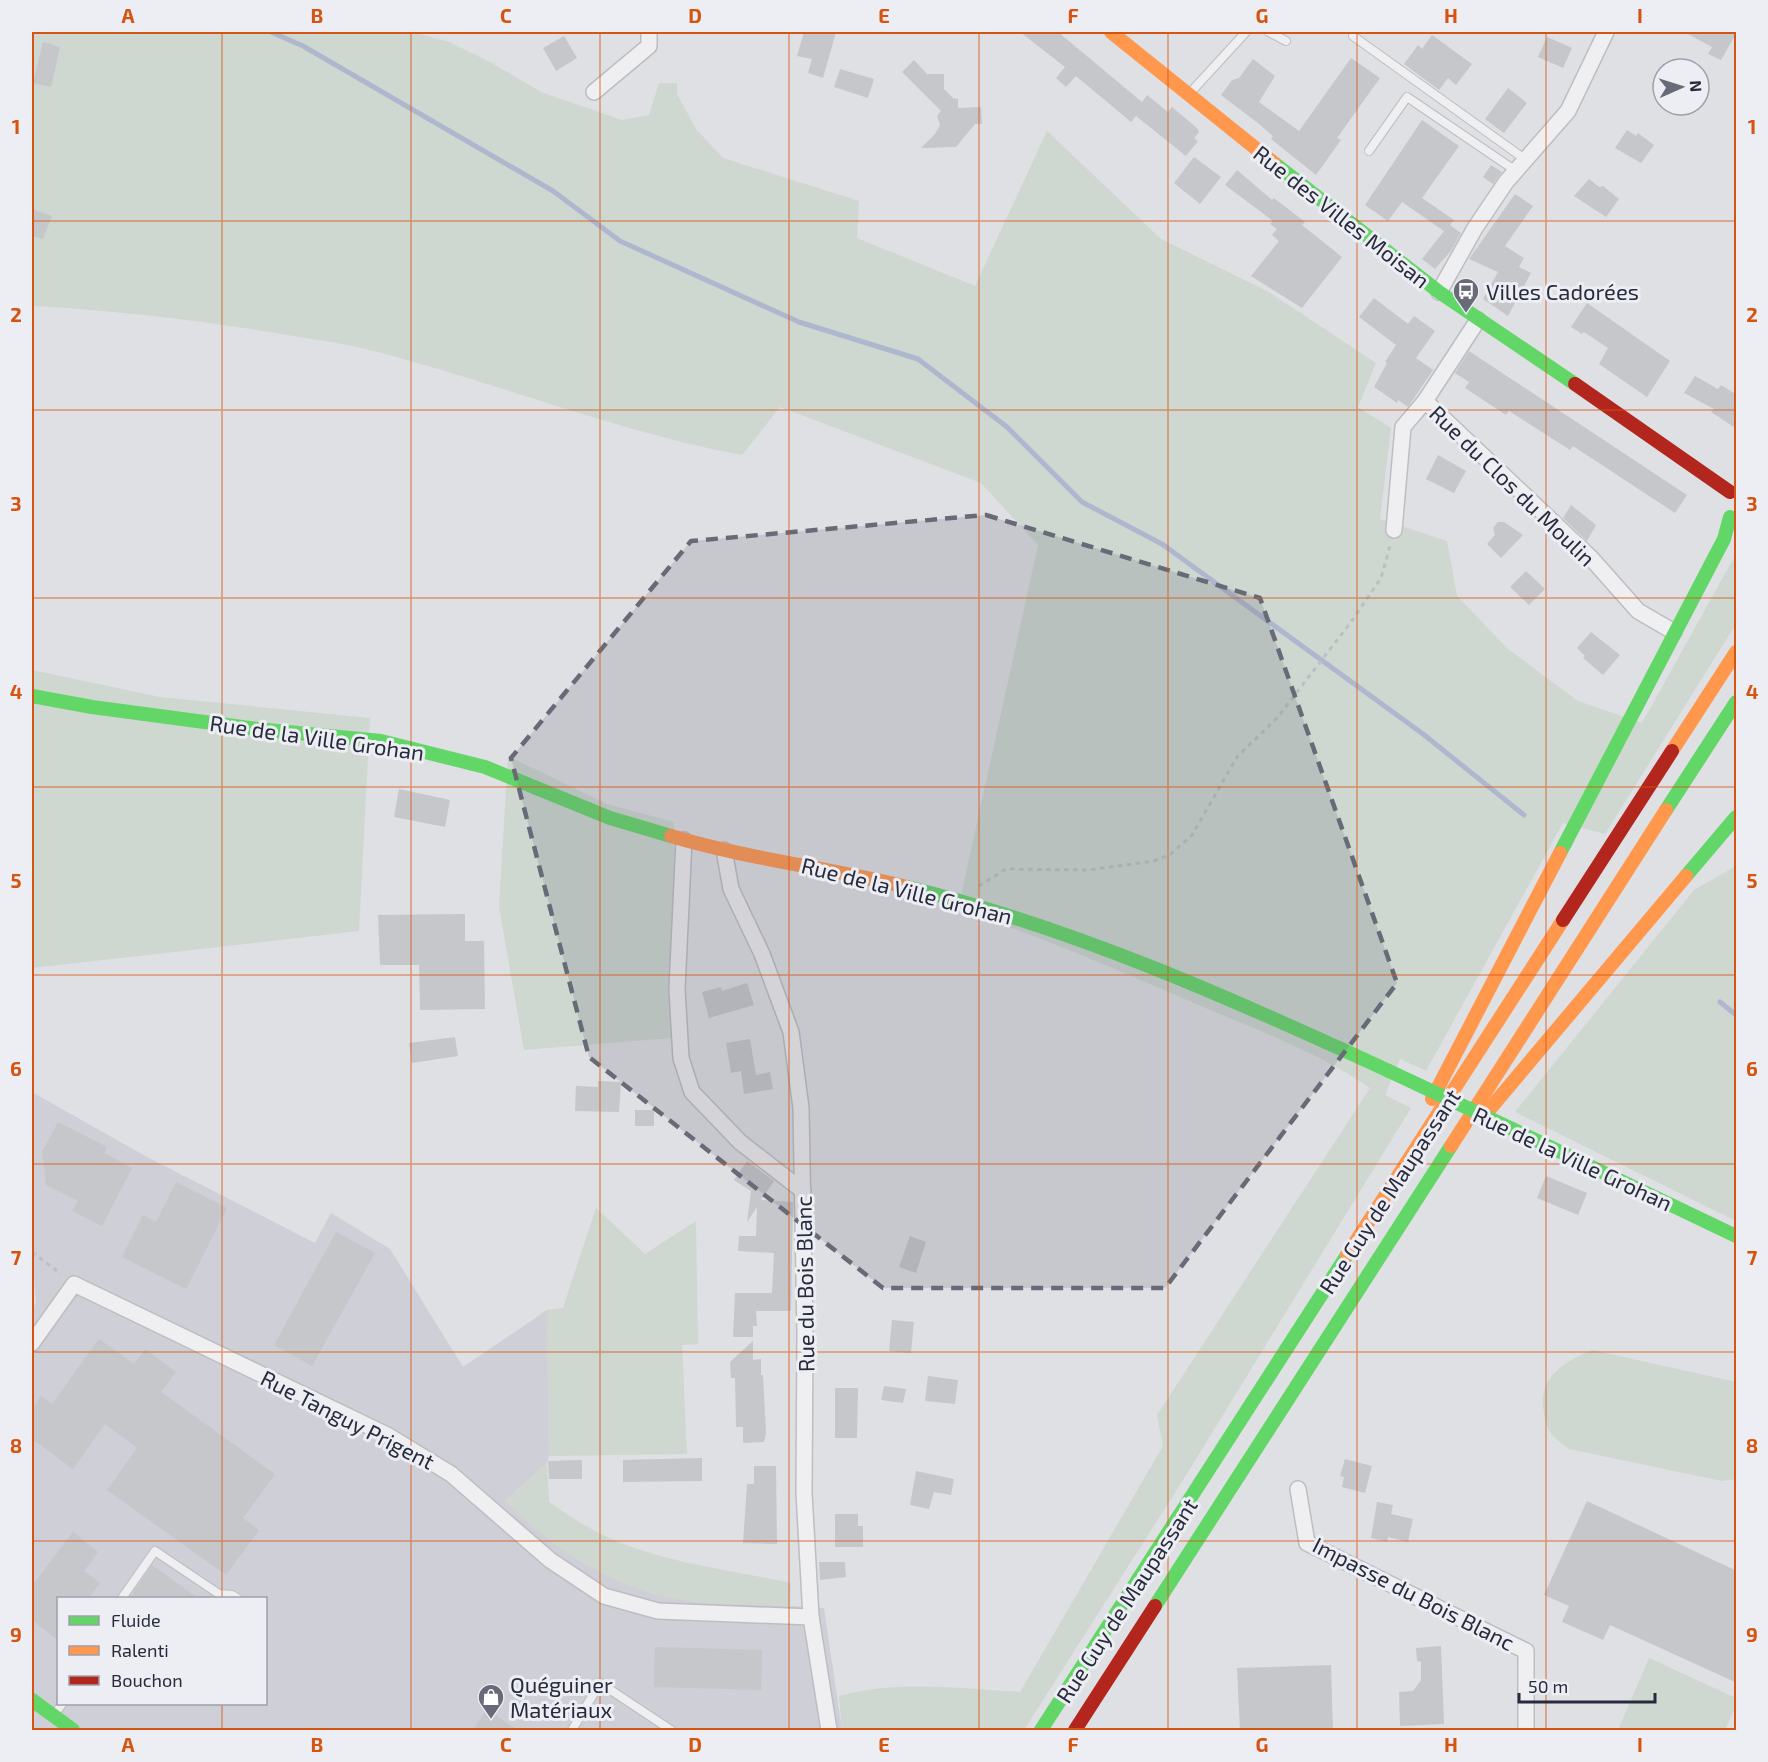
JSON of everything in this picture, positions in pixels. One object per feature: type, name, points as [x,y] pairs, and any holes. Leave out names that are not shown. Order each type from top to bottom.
[{"type":"main road","name":"Rue des Villes Moisan","points":[[1111,32],[1317,198],[1439,292],[1733,490],[1726,504],[1733,519],[1724,539],[1365,1229]]},
{"type":"main road","name":"Rue Guy de Maupassant","points":[[1041,1731],[1737,652]]},
{"type":"main road","name":"Rue de la Ville Grohan","points":[[32,696],[92,707],[246,728],[381,741],[434,753],[485,767],[610,818],[684,840],[724,850],[855,874],[961,900],[1055,929],[1281,1021],[1737,1236]]},
{"type":"main road","name":"Rue Guy de Maupassant","points":[[1075,1731],[1737,702]]},
{"type":"main road","points":[[1430,1178],[1737,818]]},
{"type":"main road","points":[[32,1700],[73,1731]]},
{"type":"street","points":[[594,92],[649,46],[649,32]]},
{"type":"street","points":[[1439,292],[1475,228],[1521,166],[1568,111],[1606,32]]},
{"type":"street","name":"Rue du Clos du Moulin","points":[[1478,320],[1425,401],[1591,558],[1638,611],[1674,632]]},
{"type":"street","points":[[1394,530],[1403,428],[1425,401]]},
{"type":"street","points":[[684,840],[677,989],[681,1058],[692,1092],[740,1142],[803,1191]]},
{"type":"street","name":"Rue du Bois Blanc","points":[[724,850],[731,889],[762,954],[791,1032],[801,1108],[804,1493],[811,1617],[829,1731]]},
{"type":"street","points":[[32,1343],[74,1284]]},
{"type":"street","name":"Rue Tanguy Prigent","points":[[74,1284],[387,1435],[451,1474],[550,1560],[604,1596],[658,1611],[811,1617]]},
{"type":"street","name":"Impasse du Bois Blanc","points":[[1298,1489],[1307,1543],[1526,1651],[1526,1731]]},
{"type":"lane","points":[[1188,94],[1246,32]]},
{"type":"lane","points":[[1269,32],[1286,41]]},
{"type":"lane","points":[[1353,36],[1521,166]]},
{"type":"lane","points":[[1369,151],[1407,97],[1521,166]]},
{"type":"lane","points":[[123,1597],[155,1551],[219,1594],[234,1597]]},
{"type":"lane","points":[[572,1731],[600,1683],[671,1731]]},
{"type":"lane","points":[[53,1716],[61,1705]]},
{"type":"path","points":[[961,900],[985,881],[1006,869],[1088,870],[1154,861],[1171,854],[1192,835],[1238,757],[1277,718],[1352,622],[1381,578],[1394,530]]},
{"type":"path","points":[[32,1252],[74,1284]]},
{"type":"highlighted area","points":[[986,515],[1260,598],[1397,983],[1165,1288],[883,1288],[589,1057],[511,758],[691,541]]},
{"type":"shaded area","points":[[32,32],[412,32],[449,42],[490,62],[541,92],[622,120],[649,115],[659,83],[677,83],[677,94],[696,129],[723,158],[859,201],[857,238],[975,286],[1047,131],[1161,239],[1269,292],[1376,363],[1358,407],[1391,428],[1380,519],[1447,541],[1457,596],[1508,649],[1578,701],[1642,723],[1736,554],[1736,624],[1605,834],[1563,823],[1426,1071],[1400,1059],[1385,1095],[1411,1108],[1188,1472],[1024,1730],[842,1730],[839,1696],[861,1691],[906,1687],[951,1687],[1020,1692],[1163,1446],[1157,1415],[1370,1088],[1310,1053],[1267,1034],[1082,955],[958,909],[1038,545],[981,483],[780,407],[742,455],[645,432],[357,347],[185,320],[32,306]]},
{"type":"shaded area","points":[[32,670],[160,697],[370,718],[359,931],[32,968]]},
{"type":"shaded area","points":[[508,756],[607,804],[674,822],[672,1038],[524,1050],[499,907]]},
{"type":"shaded area","points":[[1736,866],[1736,1221],[1515,1112],[1694,890]]},
{"type":"shaded area","points":[[32,1092],[147,1157],[315,1243],[331,1213],[390,1249],[463,1367],[547,1310],[549,1456],[547,1463],[505,1501],[676,1599],[824,1608],[842,1730],[32,1730],[32,1309],[36,1303],[32,1249]]},
{"type":"shaded area","points":[[596,1208],[645,1254],[696,1221],[698,1344],[682,1345],[687,1454],[549,1456],[547,1310],[563,1308]]},
{"type":"shaded area","points":[[1592,1350],[1736,1382],[1736,1479],[1722,1481],[1569,1449],[1557,1439],[1549,1430],[1545,1416],[1543,1395],[1546,1386],[1557,1370]]},
{"type":"shaded area","points":[[547,1463],[549,1502],[584,1525],[621,1543],[662,1556],[791,1583],[790,1606],[718,1604],[675,1599],[628,1585],[583,1563],[541,1534],[505,1501]]},
{"type":"shaded area","points":[[1649,1658],[1736,1698],[1736,1706],[1725,1730],[1618,1730]]},
{"type":"building","points":[[804,32],[836,32],[823,78],[808,73],[812,59],[797,56]]},
{"type":"building","points":[[1020,32],[1058,32],[1142,102],[1147,95],[1168,112],[1172,107],[1198,129],[1199,132],[1194,138],[1198,141],[1186,156],[1136,116],[1131,122],[1076,76],[1066,87],[1056,78],[1065,67]]},
{"type":"building","points":[[1684,32],[1737,32],[1721,60],[1708,54],[1712,47]]},
{"type":"building","points":[[1432,35],[1472,64],[1456,85],[1448,78],[1439,90],[1404,64],[1418,45],[1422,49]]},
{"type":"building","points":[[564,36],[577,58],[556,71],[543,48]]},
{"type":"building","points":[[1547,37],[1572,48],[1563,68],[1538,57]]},
{"type":"building","points":[[43,42],[60,47],[51,87],[33,83]]},
{"type":"building","points":[[1351,58],[1380,78],[1337,138],[1341,140],[1316,175],[1271,139],[1273,136],[1259,124],[1221,95],[1232,80],[1239,78],[1253,59],[1275,76],[1259,102],[1299,131]]},
{"type":"building","points":[[914,60],[927,74],[944,74],[944,89],[953,98],[958,99],[958,108],[981,107],[982,124],[975,124],[956,147],[921,148],[935,134],[940,125],[937,116],[941,111],[902,72]]},
{"type":"building","points":[[840,69],[874,79],[868,98],[834,87]]},
{"type":"building","points":[[1508,88],[1527,103],[1504,133],[1485,119]]},
{"type":"building","points":[[1422,120],[1459,146],[1422,198],[1454,220],[1450,225],[1461,233],[1451,251],[1435,269],[1422,259],[1444,231],[1402,202],[1388,221],[1365,205]]},
{"type":"building","points":[[1627,130],[1636,136],[1638,133],[1654,145],[1641,163],[1615,148]]},
{"type":"building","points":[[1194,157],[1221,177],[1200,204],[1174,183]]},
{"type":"building","points":[[1491,165],[1502,172],[1493,184],[1483,177]]},
{"type":"building","points":[[1237,170],[1272,200],[1274,198],[1305,222],[1302,225],[1342,257],[1302,308],[1251,276],[1279,241],[1272,235],[1277,229],[1270,224],[1273,221],[1225,185]]},
{"type":"building","points":[[1589,179],[1599,187],[1603,186],[1619,199],[1606,217],[1574,196]]},
{"type":"building","points":[[1515,194],[1533,206],[1505,246],[1524,258],[1519,267],[1531,273],[1508,316],[1483,299],[1498,272],[1469,259]]},
{"type":"building","points":[[32,209],[52,216],[43,239],[32,236]]},
{"type":"building","points":[[1374,298],[1408,324],[1414,316],[1435,331],[1416,358],[1433,370],[1408,407],[1398,400],[1397,403],[1374,387],[1387,363],[1385,362],[1396,345],[1359,317]]},
{"type":"building","points":[[1587,303],[1670,361],[1647,397],[1599,364],[1608,348],[1584,332],[1582,334],[1571,327]]},
{"type":"building","points":[[1469,351],[1687,495],[1675,513],[1573,446],[1570,450],[1509,411],[1506,415],[1465,388],[1469,382],[1455,373]]},
{"type":"building","points":[[1695,376],[1718,389],[1721,385],[1737,395],[1737,429],[1711,412],[1714,409],[1684,393]]},
{"type":"building","points":[[1438,455],[1466,471],[1454,493],[1426,479]]},
{"type":"building","points":[[1571,505],[1596,525],[1587,541],[1563,518]]},
{"type":"building","points":[[1498,522],[1504,522],[1523,535],[1501,558],[1487,544],[1495,535],[1493,528]]},
{"type":"building","points":[[1526,571],[1545,589],[1529,605],[1510,587]]},
{"type":"building","points":[[1591,632],[1620,655],[1603,675],[1583,658],[1585,656],[1577,648]]},
{"type":"building","points":[[399,789],[450,800],[445,827],[394,817]]},
{"type":"building","points":[[465,914],[465,941],[484,941],[485,1009],[420,1010],[419,965],[380,965],[378,915]]},
{"type":"building","points":[[747,983],[754,1005],[709,1018],[702,992],[721,987],[722,991]]},
{"type":"building","points":[[455,1037],[458,1056],[412,1063],[409,1043]]},
{"type":"building","points":[[750,1039],[756,1075],[770,1072],[773,1089],[744,1094],[741,1071],[731,1073],[726,1043]]},
{"type":"building","points":[[598,1081],[621,1082],[619,1112],[575,1111],[576,1086],[598,1087]]},
{"type":"building","points":[[635,1110],[654,1110],[654,1126],[635,1126]]},
{"type":"building","points":[[58,1122],[107,1147],[104,1153],[132,1168],[102,1226],[72,1211],[78,1201],[46,1185],[42,1152]]},
{"type":"building","points":[[747,1161],[774,1181],[761,1200],[793,1202],[791,1311],[756,1311],[757,1326],[753,1326],[753,1337],[733,1337],[735,1293],[772,1293],[774,1253],[738,1251],[739,1236],[756,1236],[757,1207],[747,1222],[751,1191],[734,1180]]},
{"type":"building","points":[[1546,1176],[1587,1193],[1578,1215],[1537,1198]]},
{"type":"building","points":[[176,1182],[227,1208],[186,1289],[122,1257],[143,1215],[156,1222]]},
{"type":"building","points":[[336,1232],[375,1253],[312,1366],[274,1345]]},
{"type":"building","points":[[910,1236],[926,1242],[916,1273],[899,1267]]},
{"type":"building","points":[[892,1320],[914,1322],[911,1353],[889,1351]]},
{"type":"building","points":[[99,1339],[134,1364],[145,1349],[176,1372],[161,1392],[275,1474],[243,1518],[259,1530],[226,1575],[107,1490],[137,1448],[105,1424],[73,1469],[32,1439],[32,1409],[41,1396],[52,1404]]},
{"type":"building","points":[[753,1341],[753,1360],[761,1359],[766,1433],[764,1442],[743,1443],[743,1427],[736,1427],[735,1378],[731,1378],[730,1362]]},
{"type":"building","points":[[928,1376],[958,1380],[955,1404],[925,1401]]},
{"type":"building","points":[[884,1386],[906,1389],[903,1403],[881,1400]]},
{"type":"building","points":[[835,1388],[858,1388],[857,1438],[835,1438]]},
{"type":"building","points":[[702,1458],[702,1481],[623,1482],[623,1460]]},
{"type":"building","points":[[1345,1459],[1372,1466],[1365,1493],[1342,1487],[1344,1477],[1340,1476]]},
{"type":"building","points":[[582,1460],[582,1479],[549,1479],[548,1461]]},
{"type":"building","points":[[754,1466],[776,1466],[777,1544],[743,1543],[747,1484],[754,1484]]},
{"type":"building","points":[[916,1471],[954,1479],[951,1495],[934,1492],[929,1509],[910,1505]]},
{"type":"building","points":[[1587,1501],[1737,1571],[1737,1683],[1610,1625],[1603,1640],[1562,1622],[1569,1606],[1544,1595]]},
{"type":"building","points":[[1377,1502],[1393,1505],[1391,1514],[1413,1519],[1408,1542],[1388,1537],[1387,1542],[1371,1538]]},
{"type":"building","points":[[835,1514],[858,1514],[858,1526],[863,1526],[863,1547],[835,1547]]},
{"type":"building","points":[[73,1532],[98,1552],[84,1571],[100,1583],[90,1597],[57,1597],[57,1639],[32,1620],[32,1586]]},
{"type":"building","points":[[819,1562],[845,1562],[846,1577],[820,1580]]},
{"type":"building","points":[[152,1565],[196,1597],[130,1597]]},
{"type":"building","points":[[1441,1646],[1444,1724],[1400,1726],[1399,1692],[1413,1691],[1421,1680],[1421,1662],[1417,1661],[1416,1648]]},
{"type":"building","points":[[655,1647],[762,1650],[761,1690],[654,1687]]},
{"type":"building","points":[[1331,1665],[1333,1731],[1240,1731],[1237,1668]]},
{"type":"building","name":"Quéguiner Matériaux","points":[[487,1709],[518,1731],[472,1731]]},
{"type":"waterway","points":[[271,32],[303,46],[553,191],[620,241],[799,322],[918,359],[1007,427],[1082,502],[1162,544],[1423,734],[1524,815]]},
{"type":"waterway","points":[[1720,1002],[1736,1015]]},
{"type":"traffic: fast","points":[[1274,163],[1439,292],[1575,384]]},
{"type":"traffic: fast","points":[[1560,853],[1724,539],[1730,517]]},
{"type":"traffic: fast","points":[[32,696],[92,707],[257,729],[381,741],[485,767],[610,818],[671,836]]},
{"type":"traffic: fast","points":[[1666,810],[1736,702]]},
{"type":"traffic: fast","points":[[1686,876],[1736,817]]},
{"type":"traffic: fast","points":[[907,887],[1031,923],[1092,944],[1212,992],[1389,1071]]},
{"type":"traffic: fast","points":[[1389,1071],[1525,1135]]},
{"type":"traffic: fast","points":[[1525,1135],[1736,1236]]},
{"type":"traffic: fast","points":[[1155,1606],[1451,1146]]},
{"type":"traffic: fast","points":[[1041,1730],[1347,1255]]},
{"type":"traffic: fast","points":[[32,1700],[73,1730]]},
{"type":"traffic: slow","points":[[1111,32],[1274,163]]},
{"type":"traffic: slow","points":[[1672,751],[1736,652]]},
{"type":"traffic: slow","points":[[1451,1146],[1666,810]]},
{"type":"traffic: slow","points":[[671,836],[729,851],[907,887]]},
{"type":"traffic: slow","points":[[1432,1099],[1560,853]]},
{"type":"traffic: slow","points":[[1489,1110],[1686,876]]},
{"type":"traffic: slow","points":[[1347,1255],[1563,920]]},
{"type":"traffic: jam","points":[[1575,384],[1730,492]]},
{"type":"traffic: jam","points":[[1563,920],[1672,751]]},
{"type":"traffic: jam","points":[[1075,1730],[1155,1606]]},
{"type":"place","name":"Villes Cadorées","points":[[1466,314]]},
{"type":"place","name":"Quéguiner Matériaux","points":[[491,1720]]}]
